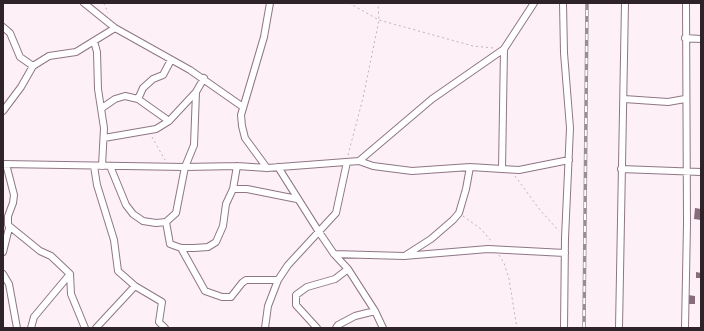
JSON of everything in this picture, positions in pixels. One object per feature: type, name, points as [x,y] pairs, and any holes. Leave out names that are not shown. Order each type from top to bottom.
[{"type":"street","points":[[84,3],[115,28],[204,78],[243,107]]},
{"type":"street","points":[[267,168],[246,138],[242,126],[243,107],[264,37],[270,3]]},
{"type":"street","points":[[359,161],[427,104],[504,49],[534,3]]},
{"type":"street","points":[[563,3],[564,53],[570,128],[570,160],[565,238],[564,328]]},
{"type":"street","points":[[619,328],[625,3]]},
{"type":"street","points":[[685,328],[686,3]]},
{"type":"street","points":[[3,27],[10,34],[20,58],[33,66]]},
{"type":"street","points":[[3,111],[21,87],[33,66],[49,56],[76,52],[115,28]]},
{"type":"street","points":[[686,38],[701,39]]},
{"type":"street","points":[[94,41],[98,64],[98,89],[102,108],[104,138],[102,166]]},
{"type":"street","points":[[502,170],[504,49]]},
{"type":"street","points":[[138,99],[143,88],[153,79],[163,75],[171,60]]},
{"type":"street","points":[[104,138],[150,130],[169,121],[196,92],[204,78]]},
{"type":"street","points":[[110,166],[126,205],[133,214],[143,221],[156,224],[166,222],[176,213],[185,167],[194,145],[196,92]]},
{"type":"street","points":[[102,108],[121,96],[138,99],[169,121]]},
{"type":"street","points":[[624,99],[668,102],[685,99]]},
{"type":"street","points":[[3,252],[9,228],[7,222],[8,216],[13,203],[14,195],[4,164],[170,167],[237,166],[267,168],[359,161],[373,166],[412,171],[470,167],[512,171],[570,160]]},
{"type":"street","points":[[265,328],[268,306],[278,280],[288,265],[336,213],[346,162]]},
{"type":"street","points":[[94,166],[97,185],[114,240],[118,271],[135,286],[162,302],[159,322],[165,328]]},
{"type":"street","points":[[166,222],[170,244],[181,248],[208,247],[216,242],[223,226],[226,204],[233,189],[237,166]]},
{"type":"street","points":[[278,166],[297,199],[319,232],[334,254],[348,269],[384,328]]},
{"type":"street","points":[[404,256],[431,239],[459,213],[466,189],[470,167]]},
{"type":"street","points":[[622,169],[701,172]]},
{"type":"street","points":[[233,189],[247,189],[297,199]]},
{"type":"street","points":[[9,228],[40,251],[51,256],[70,274],[71,294],[85,328]]},
{"type":"street","points":[[181,248],[205,291],[222,297],[231,297],[246,280],[278,280]]},
{"type":"street","points":[[334,254],[404,256],[480,249],[565,253]]},
{"type":"street","points":[[317,328],[296,305],[296,295],[307,287],[335,279],[348,269]]},
{"type":"street","points":[[3,274],[9,284],[17,328]]},
{"type":"street","points":[[31,328],[34,317],[70,274]]},
{"type":"street","points":[[96,328],[135,286]]},
{"type":"street","points":[[336,328],[338,325],[355,316],[375,311]]},
{"type":"path","points":[[349,3],[379,20],[473,46],[504,49]]},
{"type":"path","points":[[346,162],[363,98],[379,20],[378,3]]},
{"type":"path","points":[[150,130],[155,143],[170,167]]},
{"type":"path","points":[[512,171],[536,205],[565,238]]},
{"type":"path","points":[[459,213],[481,229],[504,263],[509,280],[517,328]]},
{"type":"building","points":[[695,208],[701,209],[701,220],[694,219]]},
{"type":"building","points":[[696,272],[701,273],[701,278],[696,278]]},
{"type":"building","points":[[688,295],[695,296],[695,304],[688,304]]},
{"type":"railway","points":[[584,328],[587,3]]}]
